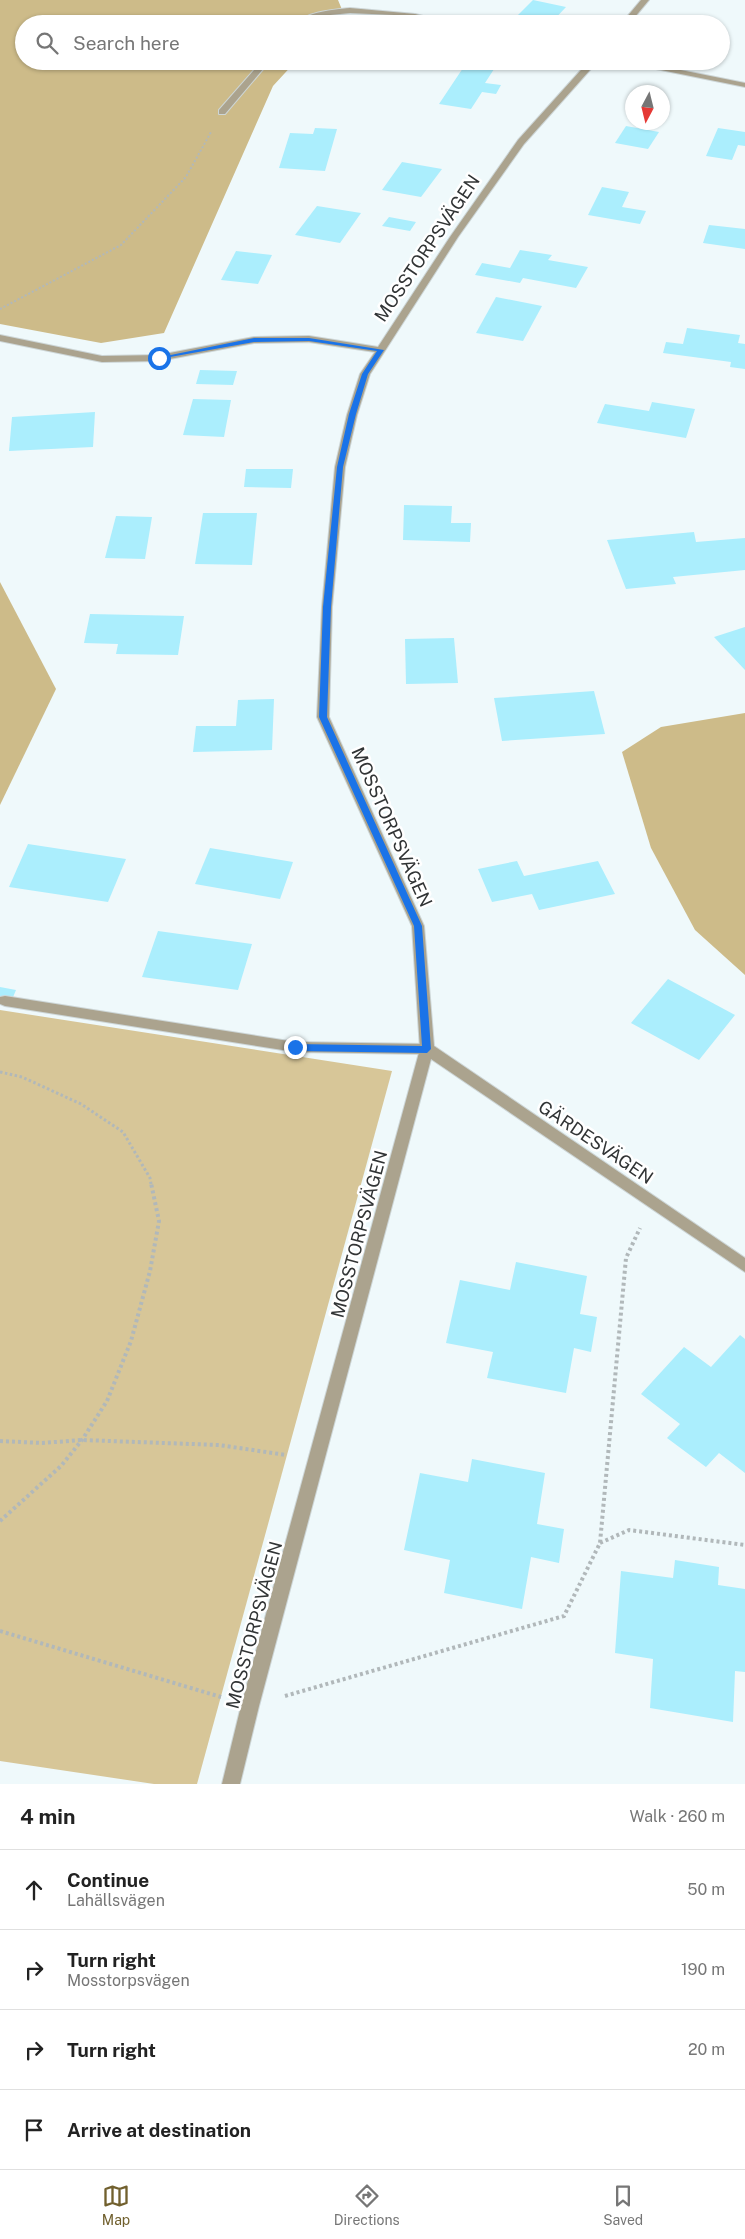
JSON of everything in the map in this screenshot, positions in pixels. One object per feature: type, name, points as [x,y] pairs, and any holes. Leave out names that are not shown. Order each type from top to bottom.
[{"type":"street","points":[[632,15],[645,0]]},
{"type":"street","points":[[309,15],[317,11],[350,4],[379,6],[415,15]]},
{"type":"street","points":[[222,112],[258,70]]},
{"type":"street","name":"MOSSTORPSVÄGEN","points":[[231,1784],[250,1706],[427,1049],[418,926],[323,717],[327,607],[340,467],[352,414],[365,374],[454,237],[521,142],[586,70]]},
{"type":"street","points":[[670,70],[745,85]]},
{"type":"street","points":[[0,338],[102,359],[159,358],[254,340],[309,339],[381,350]]},
{"type":"street","points":[[5,1001],[295,1047],[427,1049]]},
{"type":"street","name":"GÄRDESVÄGEN","points":[[427,1049],[745,1266]]},
{"type":"path","points":[[0,310],[120,245],[186,177],[222,112]]},
{"type":"path","points":[[0,1072],[22,1077],[81,1104],[123,1132],[150,1178],[159,1221],[150,1271],[131,1341],[107,1401],[82,1440],[61,1466],[0,1521]]},
{"type":"path","points":[[0,1631],[250,1706],[564,1616],[600,1543],[626,1258],[651,1202]]},
{"type":"path","points":[[0,1441],[42,1443],[82,1440],[219,1445],[316,1459]]},
{"type":"path","points":[[600,1543],[629,1530],[745,1544]]},
{"type":"shaded area","points":[[0,0],[338,0],[343,12],[340,15],[15,15],[15,70],[288,70],[273,86],[164,333],[101,343],[0,324]]},
{"type":"shaded area","points":[[0,582],[56,689],[0,805]]},
{"type":"shaded area","points":[[745,713],[745,975],[695,930],[651,848],[622,752],[661,727]]},
{"type":"shaded area","points":[[0,1010],[392,1071],[197,1784],[154,1784],[0,1761]]},
{"type":"building","points":[[533,0],[566,7],[558,15],[518,15]]},
{"type":"building","points":[[462,70],[493,70],[485,83],[501,85],[496,94],[482,92],[471,109],[439,104]]},
{"type":"building","points":[[315,128],[337,129],[325,171],[279,168],[290,133],[313,134]]},
{"type":"building","points":[[625,128],[625,130],[659,132],[648,149],[615,143]]},
{"type":"building","points":[[718,128],[745,132],[745,146],[738,145],[732,160],[706,156]]},
{"type":"building","points":[[402,162],[442,169],[421,197],[382,190]]},
{"type":"building","points":[[602,187],[629,192],[622,207],[646,211],[640,224],[588,215]]},
{"type":"building","points":[[317,206],[361,213],[340,243],[295,235]]},
{"type":"building","points":[[389,217],[416,222],[410,231],[382,226]]},
{"type":"building","points":[[709,225],[745,229],[745,249],[703,243]]},
{"type":"building","points":[[520,250],[552,255],[548,260],[588,267],[576,288],[523,278],[520,283],[475,275],[482,263],[510,268]]},
{"type":"building","points":[[236,251],[272,255],[258,284],[221,280]]},
{"type":"building","points":[[496,297],[542,306],[523,341],[476,333]]},
{"type":"building","points":[[687,328],[740,335],[738,343],[745,344],[745,369],[730,367],[731,362],[663,353],[666,342],[683,344]]},
{"type":"building","points":[[200,370],[237,371],[233,385],[196,384]]},
{"type":"building","points":[[193,399],[231,400],[224,437],[183,435]]},
{"type":"building","points":[[652,402],[695,409],[686,438],[597,423],[605,404],[649,411]]},
{"type":"building","points":[[95,412],[93,447],[9,451],[12,417]]},
{"type":"building","points":[[246,469],[293,469],[291,488],[244,487]]},
{"type":"building","points":[[404,505],[452,506],[451,523],[471,523],[470,542],[403,540]]},
{"type":"building","points":[[203,513],[257,513],[252,565],[195,564]]},
{"type":"building","points":[[116,516],[152,517],[145,559],[105,558]]},
{"type":"building","points":[[694,532],[696,542],[745,538],[745,570],[673,577],[676,584],[626,589],[607,540]]},
{"type":"building","points":[[90,614],[184,616],[178,655],[116,654],[118,644],[84,643]]},
{"type":"building","points":[[745,627],[745,670],[714,637]]},
{"type":"building","points":[[454,638],[458,683],[406,684],[405,639]]},
{"type":"building","points":[[594,691],[605,734],[502,741],[494,698]]},
{"type":"building","points":[[274,699],[272,750],[193,752],[196,726],[236,726],[238,700]]},
{"type":"building","points":[[28,844],[126,859],[108,902],[9,887]]},
{"type":"building","points":[[210,848],[293,862],[280,899],[195,884]]},
{"type":"building","points":[[517,861],[524,876],[598,861],[615,894],[539,910],[532,894],[492,902],[478,869]]},
{"type":"building","points":[[158,931],[252,944],[238,990],[142,977]]},
{"type":"building","points":[[668,979],[735,1015],[699,1060],[631,1023]]},
{"type":"building","points":[[0,987],[16,990],[11,1002],[0,1000]]},
{"type":"building","points":[[516,1262],[587,1276],[580,1314],[597,1317],[591,1352],[574,1348],[566,1393],[487,1378],[493,1352],[446,1343],[460,1280],[510,1290]]},
{"type":"building","points":[[740,1335],[745,1339],[745,1473],[719,1453],[706,1467],[667,1438],[680,1424],[641,1394],[684,1347],[711,1367]]},
{"type":"building","points":[[472,1459],[545,1473],[537,1524],[564,1529],[559,1563],[531,1557],[522,1609],[444,1593],[450,1560],[404,1550],[420,1473],[468,1482]]},
{"type":"building","points":[[675,1560],[719,1567],[718,1585],[745,1589],[745,1672],[735,1671],[733,1722],[650,1708],[653,1659],[615,1653],[621,1571],[673,1578]]},
{"type":"route","points":[[159,358],[254,340],[309,339],[381,350],[365,374],[352,414],[340,467],[327,607],[323,717],[418,926],[427,1049],[295,1047]]}]
